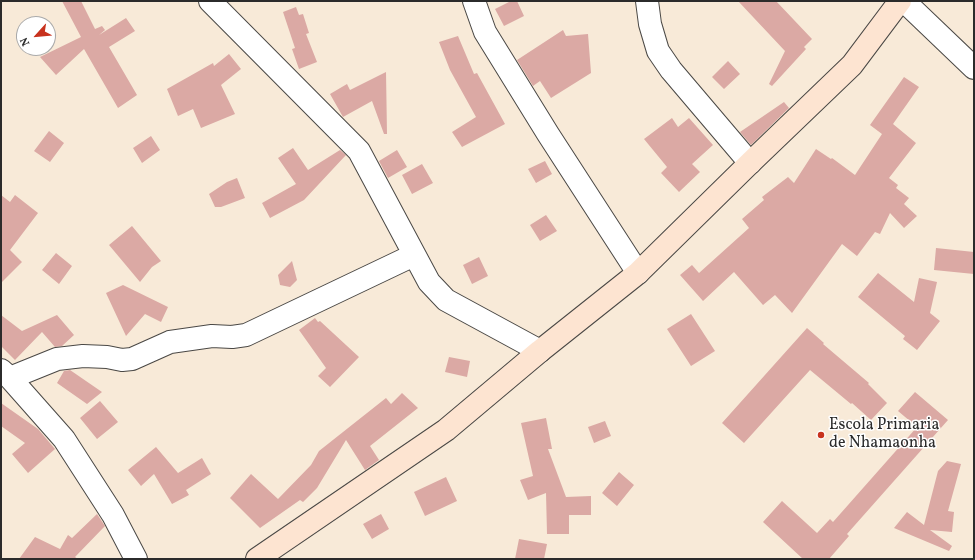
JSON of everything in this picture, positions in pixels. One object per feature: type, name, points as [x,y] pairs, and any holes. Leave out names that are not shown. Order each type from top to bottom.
[{"type":"street","points":[[210,1],[359,151],[429,282],[446,300],[540,351]]},
{"type":"street","points":[[474,1],[484,32],[638,273]]},
{"type":"street","points":[[647,1],[650,24],[658,51],[671,70],[750,162]]},
{"type":"street","points":[[257,559],[446,430],[540,351],[638,273],[750,162],[852,65],[900,1]]},
{"type":"street","points":[[904,1],[974,68]]},
{"type":"street","points":[[136,559],[113,515],[64,439],[6,374],[57,359],[83,356],[122,360],[132,359],[170,342],[212,336],[232,337],[246,335],[414,255]]},
{"type":"building","points":[[62,1],[81,1],[95,29],[102,26],[105,30],[99,35],[126,18],[135,31],[109,47],[137,95],[118,108],[84,49],[56,75],[40,57],[56,56],[56,49],[81,37]]},
{"type":"building","points":[[511,1],[517,1],[524,16],[504,26],[495,9]]},
{"type":"building","points":[[738,1],[776,1],[812,39],[804,47],[806,49],[772,86],[769,84],[785,51]]},
{"type":"building","points":[[296,7],[299,15],[303,14],[309,33],[306,34],[317,62],[299,69],[292,49],[295,48],[283,12]]},
{"type":"building","points":[[563,30],[566,36],[588,34],[591,73],[551,98],[540,81],[533,86],[517,60]]},
{"type":"building","points":[[458,36],[474,74],[477,73],[505,124],[462,147],[452,132],[476,117],[450,70],[439,42]]},
{"type":"building","points":[[229,54],[241,69],[221,85],[235,114],[201,128],[193,109],[178,116],[167,89],[213,63],[214,66]]},
{"type":"building","points":[[728,61],[740,74],[724,89],[712,77]]},
{"type":"building","points":[[386,72],[387,134],[384,134],[372,101],[343,117],[330,94],[347,84],[350,90]]},
{"type":"building","points":[[904,77],[919,87],[893,124],[916,143],[889,178],[898,185],[896,188],[909,198],[904,204],[917,216],[904,228],[890,213],[880,234],[875,232],[857,256],[842,244],[792,313],[775,295],[763,305],[734,272],[703,301],[680,275],[692,265],[699,273],[749,228],[742,219],[764,200],[762,197],[788,177],[794,183],[816,149],[831,159],[832,158],[855,175],[882,134],[870,125]]},
{"type":"building","points":[[784,102],[789,108],[751,145],[740,132]]},
{"type":"building","points":[[672,118],[678,127],[689,118],[713,145],[692,164],[700,172],[679,192],[661,173],[667,167],[644,139]]},
{"type":"building","points":[[49,131],[64,143],[50,162],[34,151]]},
{"type":"building","points":[[151,136],[160,150],[142,163],[133,148]]},
{"type":"building","points":[[293,148],[308,170],[340,150],[346,155],[304,200],[270,218],[262,203],[296,184],[278,158]]},
{"type":"building","points":[[397,150],[407,167],[388,178],[379,161]]},
{"type":"building","points":[[545,161],[552,174],[536,183],[528,169]]},
{"type":"building","points":[[422,164],[433,183],[412,194],[402,175]]},
{"type":"building","points":[[237,178],[245,198],[221,207],[215,207],[209,194],[227,182]]},
{"type":"building","points":[[1,195],[10,202],[15,195],[38,213],[10,250],[22,262],[1,283]]},
{"type":"building","points":[[546,215],[557,231],[540,241],[530,225]]},
{"type":"building","points":[[132,226],[161,261],[152,267],[140,282],[109,245]]},
{"type":"building","points":[[936,248],[974,252],[974,274],[934,270]]},
{"type":"building","points":[[56,253],[72,266],[59,284],[42,270]]},
{"type":"building","points":[[479,257],[488,276],[472,284],[463,265]]},
{"type":"building","points":[[292,261],[297,280],[290,287],[280,285],[278,275]]},
{"type":"building","points":[[878,273],[914,302],[919,278],[937,282],[930,313],[940,321],[917,350],[903,339],[905,336],[858,297]]},
{"type":"building","points":[[123,285],[168,307],[161,322],[145,314],[126,336],[106,293]]},
{"type":"building","points":[[691,314],[715,351],[691,366],[667,329]]},
{"type":"building","points":[[1,315],[22,331],[57,315],[74,335],[62,346],[55,347],[42,332],[15,360],[1,346]]},
{"type":"building","points":[[315,318],[359,357],[330,387],[318,376],[326,368],[299,330]]},
{"type":"building","points":[[807,328],[824,343],[823,344],[869,383],[868,384],[887,403],[871,420],[810,370],[744,443],[722,423]]},
{"type":"building","points":[[449,357],[470,361],[467,377],[445,372]]},
{"type":"building","points":[[70,370],[102,392],[87,404],[57,383],[64,371]]},
{"type":"building","points":[[915,392],[948,420],[847,534],[849,536],[829,559],[803,559],[763,522],[782,501],[817,533],[830,519],[833,522],[917,427],[898,411]]},
{"type":"building","points":[[402,393],[418,408],[370,446],[379,460],[365,470],[346,440],[317,488],[303,502],[300,500],[260,528],[230,498],[251,474],[278,499],[311,465],[319,451],[386,398],[391,404]]},
{"type":"building","points":[[100,401],[118,422],[97,439],[80,418]]},
{"type":"building","points":[[1,403],[38,429],[55,449],[28,473],[12,454],[25,443],[1,426]]},
{"type":"building","points":[[546,418],[552,449],[548,449],[566,497],[591,496],[591,515],[569,515],[569,534],[547,534],[546,493],[528,500],[520,480],[533,476],[521,423]]},
{"type":"building","points":[[605,421],[611,436],[594,443],[588,427]]},
{"type":"building","points":[[156,447],[178,473],[202,458],[211,474],[186,490],[189,495],[172,504],[154,474],[141,486],[128,470]]},
{"type":"building","points":[[947,461],[961,464],[948,511],[954,512],[952,532],[930,530],[952,546],[949,551],[894,528],[907,512],[924,525],[938,471]]},
{"type":"building","points":[[619,472],[634,485],[617,506],[602,493]]},
{"type":"building","points":[[446,477],[457,501],[425,516],[414,492]]},
{"type":"building","points":[[97,514],[105,526],[75,557],[78,559],[19,559],[35,537],[60,549],[68,535],[72,538]]},
{"type":"building","points":[[381,514],[389,529],[372,539],[363,524]]},
{"type":"building","points":[[519,539],[547,544],[544,559],[515,559]]},
{"type":"place","name":"Escola Primaria de Nhamaonha","points":[[821,435]]}]
